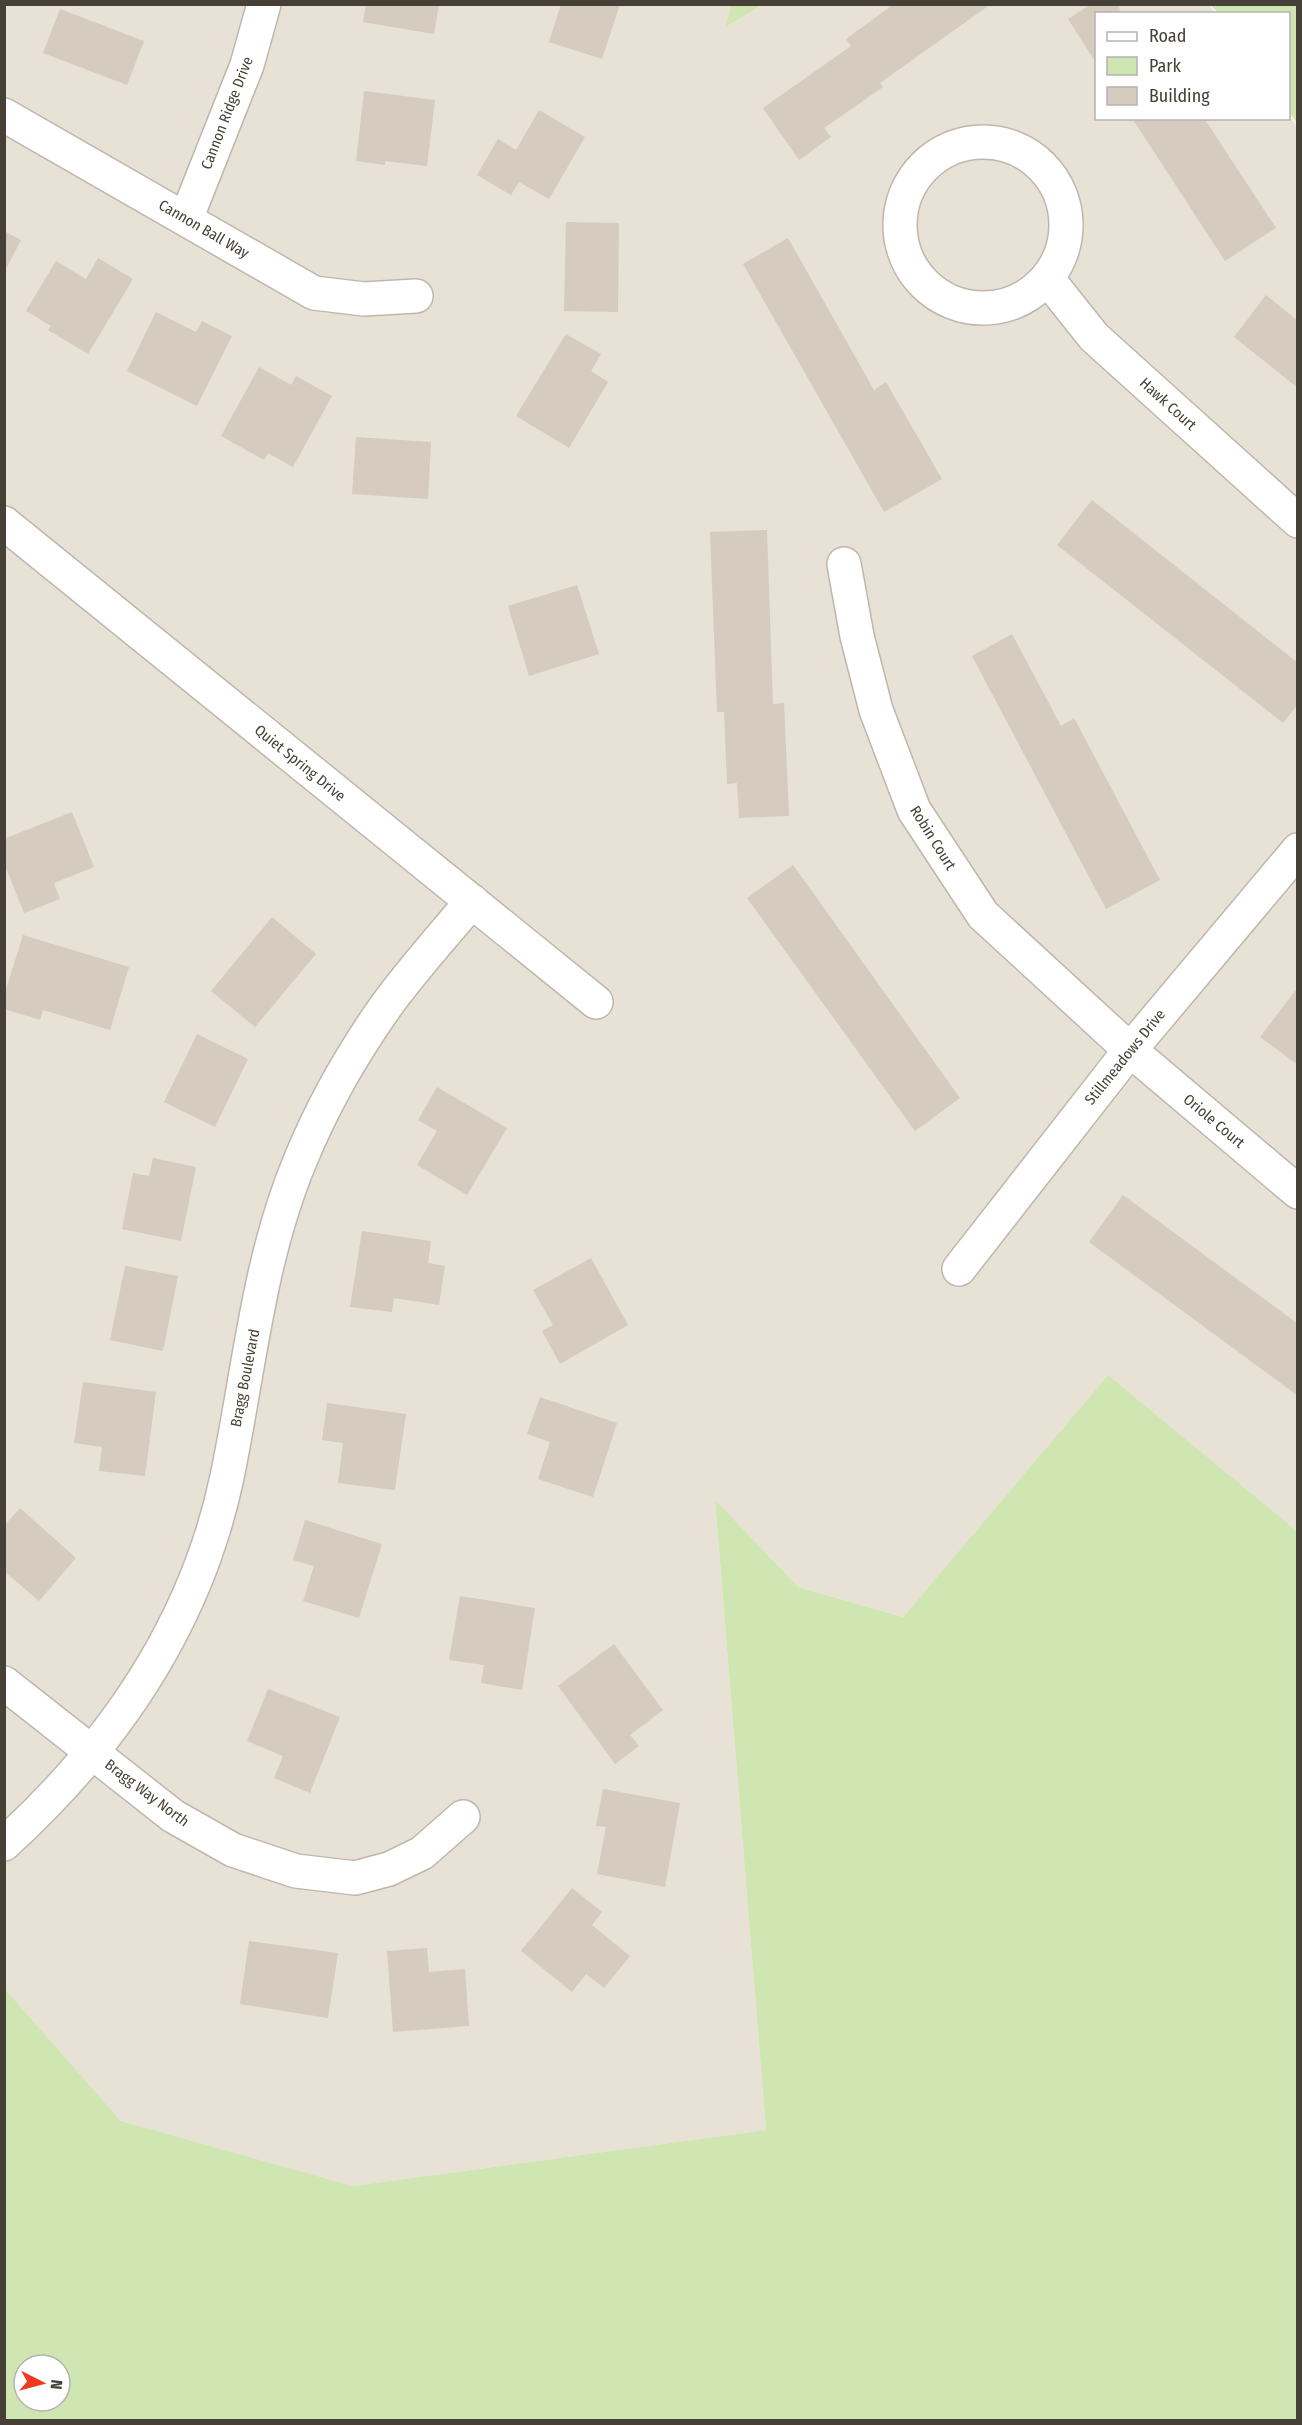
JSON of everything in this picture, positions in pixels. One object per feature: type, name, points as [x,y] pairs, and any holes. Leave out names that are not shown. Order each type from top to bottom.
[{"type":"street","name":"Cannon Ridge Drive","points":[[186,219],[247,66],[264,4]]},
{"type":"street","name":"Cannon Ball Way","points":[[4,115],[314,293],[364,299],[416,296]]},
{"type":"street","points":[[986,142],[1012,147],[1035,160],[1053,179],[1064,203],[1066,230],[1061,256],[1047,278],[1028,295],[995,307],[978,309],[953,303],[931,291],[914,272],[903,248],[901,231],[904,197],[916,175],[936,156],[968,144],[986,142]]},
{"type":"street","name":"Hawk Court","points":[[1047,278],[1094,337],[1298,521]]},
{"type":"street","name":"Quiet Spring Drive","points":[[4,523],[596,1002]]},
{"type":"street","name":"Robin Court","points":[[844,564],[857,636],[876,710],[914,810],[983,915],[1130,1050]]},
{"type":"street","name":"Stillmeadows Drive","points":[[958,1269],[1130,1050],[1298,850]]},
{"type":"street","name":"Bragg Boulevard","points":[[4,1844],[49,1804],[94,1753],[129,1707],[161,1654],[198,1573],[226,1479],[272,1245],[299,1162],[339,1080],[387,1006],[472,901]]},
{"type":"street","name":"Oriole Court","points":[[1130,1050],[1298,1192]]},
{"type":"street","name":"Bragg Way North","points":[[4,1683],[173,1816],[233,1850],[296,1871],[355,1878],[389,1869],[422,1853],[463,1817]]},
{"type":"shaded area","points":[[761,4],[1209,5],[1214,12],[1095,12],[1095,120],[1290,120],[1290,117],[1297,128],[1297,1531],[1108,1375],[903,1617],[798,1587],[715,1501],[766,2130],[353,2186],[121,2121],[5,1989],[4,5],[731,5],[727,27]]},
{"type":"green space","points":[[731,4],[761,5],[726,27]]},
{"type":"green space","points":[[1211,5],[1297,5],[1297,123],[1290,112],[1290,12],[1217,12]]},
{"type":"green space","points":[[1108,1375],[1297,1531],[1297,2420],[5,2420],[5,1989],[121,2121],[353,2186],[766,2130],[715,1500],[798,1587],[903,1617]]},
{"type":"building","points":[[366,4],[439,4],[434,34],[363,22]]},
{"type":"building","points":[[561,4],[620,4],[602,59],[549,42]]},
{"type":"building","points":[[894,4],[991,4],[880,83],[883,87],[824,128],[831,137],[799,160],[763,108],[851,46],[846,39]]},
{"type":"building","points":[[1091,4],[1117,4],[1121,12],[1095,12],[1095,61],[1068,19]]},
{"type":"building","points":[[60,9],[144,41],[127,85],[43,53]]},
{"type":"building","points":[[364,91],[435,100],[427,166],[385,161],[385,165],[356,161]]},
{"type":"building","points":[[539,110],[585,137],[549,199],[519,182],[511,195],[477,175],[498,139],[516,150]]},
{"type":"building","points":[[1133,120],[1205,120],[1276,228],[1225,261]]},
{"type":"building","points":[[566,222],[619,223],[618,312],[564,311]]},
{"type":"building","points":[[4,231],[21,240],[4,273]]},
{"type":"building","points":[[788,238],[874,390],[886,382],[942,479],[884,512],[743,264]]},
{"type":"building","points":[[98,258],[133,279],[88,354],[48,330],[51,326],[26,311],[56,261],[86,279]]},
{"type":"building","points":[[1266,295],[1298,321],[1298,388],[1234,337]]},
{"type":"building","points":[[156,312],[196,332],[202,321],[232,336],[197,406],[127,371]]},
{"type":"building","points":[[566,334],[601,354],[591,371],[608,382],[569,448],[516,416]]},
{"type":"building","points":[[259,367],[291,385],[296,376],[332,396],[293,467],[268,453],[264,460],[221,436]]},
{"type":"building","points":[[356,437],[431,442],[428,499],[352,494]]},
{"type":"building","points":[[1092,500],[1298,663],[1298,704],[1283,723],[1057,545]]},
{"type":"building","points":[[767,530],[773,704],[784,703],[789,816],[739,818],[737,783],[727,784],[724,712],[717,712],[710,532]]},
{"type":"building","points":[[577,585],[599,654],[529,676],[508,606]]},
{"type":"building","points":[[1012,634],[1061,726],[1074,718],[1160,880],[1106,909],[972,656]]},
{"type":"building","points":[[72,812],[94,867],[54,883],[60,899],[24,913],[4,863],[4,839]]},
{"type":"building","points":[[793,865],[960,1098],[915,1131],[747,898]]},
{"type":"building","points":[[272,917],[316,954],[255,1027],[211,991]]},
{"type":"building","points":[[23,935],[129,967],[110,1030],[43,1010],[40,1020],[4,1009],[4,996]]},
{"type":"building","points":[[1295,991],[1298,993],[1298,1065],[1260,1037]]},
{"type":"building","points":[[197,1034],[248,1059],[215,1127],[164,1102]]},
{"type":"building","points":[[437,1087],[507,1128],[467,1195],[417,1165],[437,1131],[418,1120]]},
{"type":"building","points":[[153,1158],[196,1167],[181,1241],[122,1229],[133,1173],[149,1176]]},
{"type":"building","points":[[1123,1195],[1298,1324],[1298,1396],[1089,1242]]},
{"type":"building","points":[[362,1231],[431,1241],[428,1263],[445,1266],[439,1305],[394,1298],[392,1312],[350,1307]]},
{"type":"building","points":[[591,1258],[628,1325],[560,1364],[542,1331],[553,1325],[533,1290]]},
{"type":"building","points":[[125,1266],[178,1276],[163,1351],[110,1340]]},
{"type":"building","points":[[83,1382],[156,1392],[145,1476],[99,1471],[102,1447],[74,1443]]},
{"type":"building","points":[[540,1397],[617,1423],[593,1497],[538,1479],[550,1442],[527,1434]]},
{"type":"building","points":[[327,1403],[406,1414],[395,1490],[338,1483],[343,1443],[322,1440]]},
{"type":"building","points":[[20,1508],[76,1558],[39,1601],[4,1571],[4,1526]]},
{"type":"building","points":[[305,1520],[382,1544],[359,1618],[303,1601],[314,1566],[293,1560]]},
{"type":"building","points":[[460,1596],[535,1608],[522,1690],[481,1683],[484,1665],[449,1660]]},
{"type":"building","points":[[614,1644],[663,1710],[630,1735],[639,1746],[615,1764],[558,1686]]},
{"type":"building","points":[[268,1689],[340,1717],[310,1793],[274,1778],[283,1756],[247,1741]]},
{"type":"building","points":[[603,1789],[680,1803],[665,1887],[597,1874],[606,1827],[596,1826]]},
{"type":"building","points":[[572,1888],[602,1912],[592,1925],[630,1956],[604,1988],[586,1974],[572,1992],[521,1951]]},
{"type":"building","points":[[249,1941],[338,1953],[328,2018],[240,2004]]},
{"type":"building","points":[[427,1948],[429,1972],[465,1969],[469,2026],[393,2032],[387,1951]]}]
